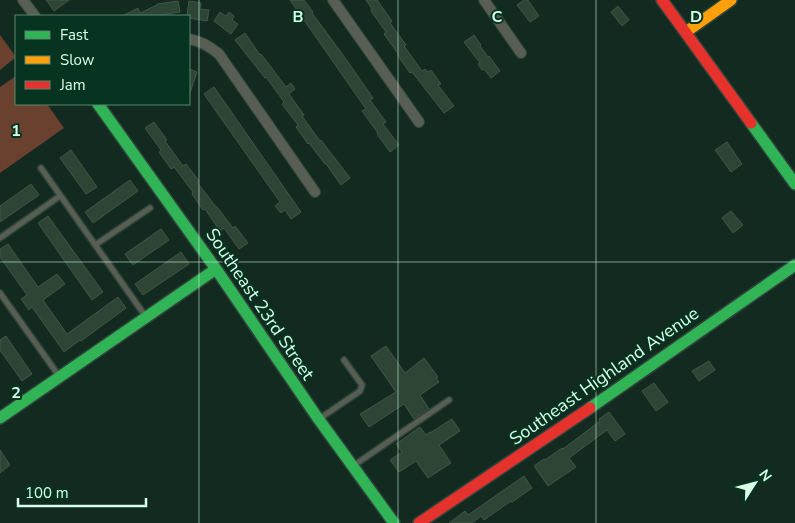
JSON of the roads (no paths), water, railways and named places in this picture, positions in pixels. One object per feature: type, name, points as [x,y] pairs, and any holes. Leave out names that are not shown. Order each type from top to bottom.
[{"type":"street","points":[[23,0],[34,15]]},
{"type":"street","points":[[333,0],[419,122]]},
{"type":"street","points":[[484,0],[521,54]]},
{"type":"street","points":[[662,0],[795,184]]},
{"type":"street","points":[[686,32],[731,0]]},
{"type":"street","points":[[190,39],[198,40],[208,45],[218,54],[315,192]]},
{"type":"street","name":"Southeast 23rd Street","points":[[99,105],[216,269],[319,420],[394,523]]},
{"type":"street","name":"Southeast Highland Avenue","points":[[420,523],[612,393],[795,265]]},
{"type":"street","points":[[0,418],[216,269]]},
{"type":"lane","points":[[42,168],[146,317]]},
{"type":"lane","points":[[0,238],[60,196]]},
{"type":"lane","points":[[95,245],[150,208]]},
{"type":"lane","points":[[0,293],[3,302],[59,377]]},
{"type":"lane","points":[[319,420],[360,391],[362,386],[344,360]]},
{"type":"lane","points":[[352,466],[449,400]]}]
